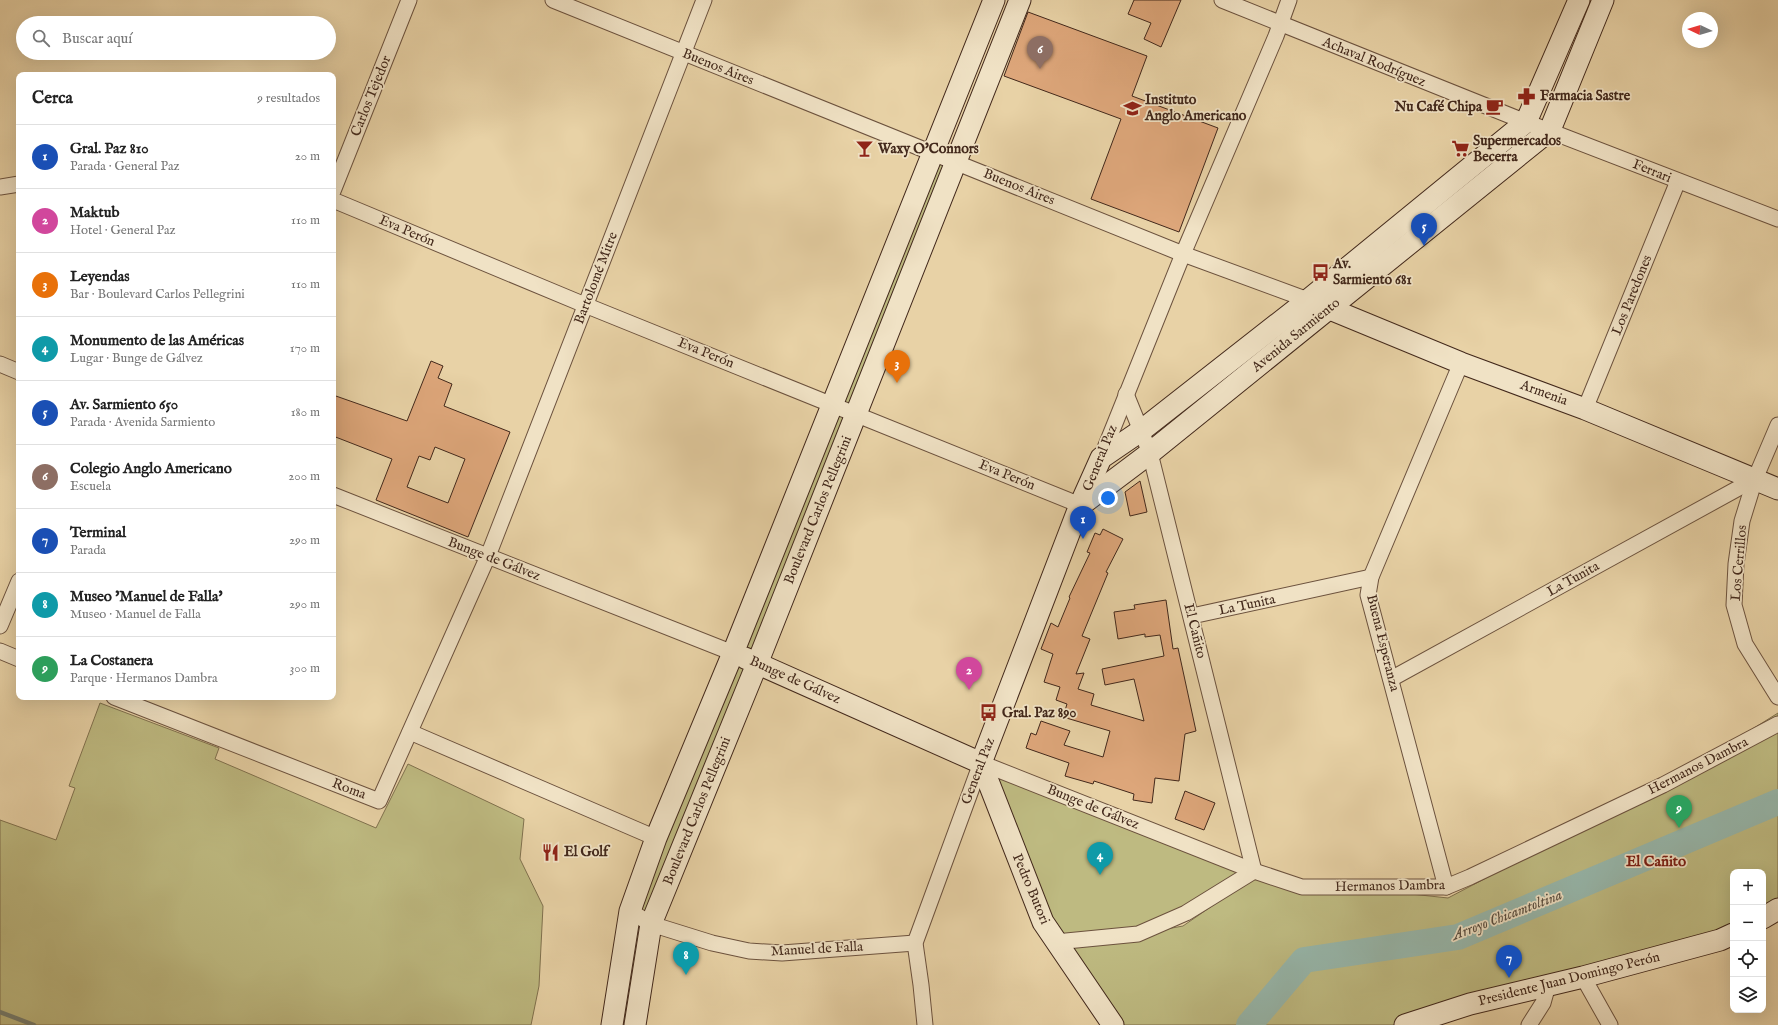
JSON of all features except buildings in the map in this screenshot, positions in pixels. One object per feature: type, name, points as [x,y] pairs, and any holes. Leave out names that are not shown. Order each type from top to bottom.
[{"type":"street","name":"Carlos Tejedor","points":[[336,183],[409,0]]},
{"type":"street","name":"Buenos Aires","points":[[553,0],[934,152],[1184,254],[1308,300]]},
{"type":"street","name":"Bartolomé Mitre","points":[[488,556],[704,0]]},
{"type":"street","name":"Boulevard Carlos Pellegrini","points":[[612,1025],[630,911],[656,838],[734,653],[994,0]]},
{"type":"street","name":"Boulevard Carlos Pellegrini","points":[[634,1025],[652,924],[957,162],[1020,0]]},
{"type":"street","name":"Achaval Rodríguez","points":[[1222,0],[1526,122]]},
{"type":"street","name":"General Paz","points":[[915,943],[981,763],[1080,505],[1101,458],[1289,0]]},
{"type":"street","name":"Avenida Sarmiento","points":[[1101,458],[1142,430],[1308,300],[1526,122],[1579,0]]},
{"type":"street","name":"Avenida Sarmiento","points":[[1080,505],[1150,453],[1329,310],[1550,130],[1603,0]]},
{"type":"street","name":"Ferrari","points":[[1526,122],[1778,219]]},
{"type":"street","name":"Los Paredones","points":[[1585,409],[1678,181]]},
{"type":"street","points":[[0,187],[16,184]]},
{"type":"street","name":"Eva Perón","points":[[336,201],[585,305],[856,413],[1080,505]]},
{"type":"street","name":"Armenia","points":[[1308,300],[1329,310],[1461,362],[1585,409],[1778,488]]},
{"type":"street","name":"Buena Esperanza","points":[[1446,887],[1368,595],[1371,577],[1461,362]]},
{"type":"street","points":[[0,364],[16,371]]},
{"type":"street","name":"El Cañito","points":[[1126,394],[1142,430],[1150,453],[1192,616],[1254,871]]},
{"type":"street","name":"Los Cerrillos","points":[[1778,425],[1755,479],[1742,521],[1736,564],[1734,606],[1745,644],[1778,697]]},
{"type":"street","name":"La Tunita","points":[[1391,679],[1755,479]]},
{"type":"street","name":"Bunge de Gálvez","points":[[336,496],[734,653],[981,763],[1254,871]]},
{"type":"street","name":"Roma","points":[[126,700],[379,801],[488,556]]},
{"type":"street","name":"La Tunita","points":[[1192,616],[1371,577]]},
{"type":"street","points":[[0,626],[16,588]]},
{"type":"street","points":[[0,651],[16,658]]},
{"type":"street","name":"Hermanos Dambra","points":[[1254,871],[1302,887],[1446,887],[1470,878],[1663,785],[1778,724]]},
{"type":"street","points":[[410,732],[656,838]]},
{"type":"street","name":"Pedro Butori","points":[[981,763],[1042,922],[1112,1025]]},
{"type":"street","points":[[1056,942],[1138,934],[1186,913],[1254,871]]},
{"type":"street","points":[[1766,916],[1778,909]]},
{"type":"street","name":"Manuel de Falla","points":[[630,911],[652,924],[712,943],[749,951],[782,953],[915,943]]},
{"type":"street","name":"Presidente Juan Domingo Perón","points":[[1405,1025],[1470,1004],[1582,977],[1720,940],[1730,935]]},
{"type":"street","points":[[915,943],[925,1025]]},
{"type":"street","points":[[1582,977],[1610,1025]]},
{"type":"street","points":[[1529,1025],[1543,1003],[1548,985]]},
{"type":"shaded area","points":[[933,152],[957,163],[651,924],[635,1025],[612,1025],[630,911]]},
{"type":"shaded area","points":[[100,703],[219,748],[215,759],[376,828],[408,764],[524,819],[520,859],[543,906],[539,986],[531,1025],[0,1025],[0,820],[56,840],[75,788],[69,786]]},
{"type":"shaded area","points":[[1778,713],[1778,909],[1766,916],[1766,869],[1730,869],[1730,929],[1403,1025],[1120,1025],[1068,947],[1183,926],[1254,877],[1448,898],[1663,785]]},
{"type":"shaded area","points":[[981,763],[1254,871],[1138,934],[1056,942]]},
{"type":"waterway","name":"Arroyo Chicamtoltina","points":[[1249,1025],[1304,960],[1458,937],[1778,802]]},
{"type":"waterway","points":[[0,1012],[34,1025]]},
{"type":"place","name":"Colegio Anglo Americano","points":[[1040,69]]},
{"type":"place","name":"Farmacia Sastre","points":[[1527,96]]},
{"type":"place","name":"Nu Café Chipa","points":[[1495,107]]},
{"type":"place","name":"Instituto Anglo Americano","points":[[1132,108]]},
{"type":"place","name":"Waxy O'Connors","points":[[865,149]]},
{"type":"place","name":"Supermercados Becerra","points":[[1460,149]]},
{"type":"place","name":"Av. Sarmiento 650","points":[[1424,246]]},
{"type":"place","name":"Av. Sarmiento 681","points":[[1320,272]]},
{"type":"place","name":"Leyendas","points":[[897,383]]},
{"type":"place","name":"Gral. Paz 810","points":[[1083,539]]},
{"type":"place","name":"Maktub","points":[[969,690]]},
{"type":"place","name":"Gral. Paz 890","points":[[989,713]]},
{"type":"place","name":"La Costanera","points":[[1679,828]]},
{"type":"place","name":"El Golf","points":[[551,852]]},
{"type":"place","name":"Monumento de las Américas","points":[[1100,875]]},
{"type":"place","name":"Museo 'Manuel de Falla'","points":[[686,975]]},
{"type":"place","name":"Terminal","points":[[1509,978]]},
{"type":"district","name":"El Cañito","points":[[1656,861]]}]
